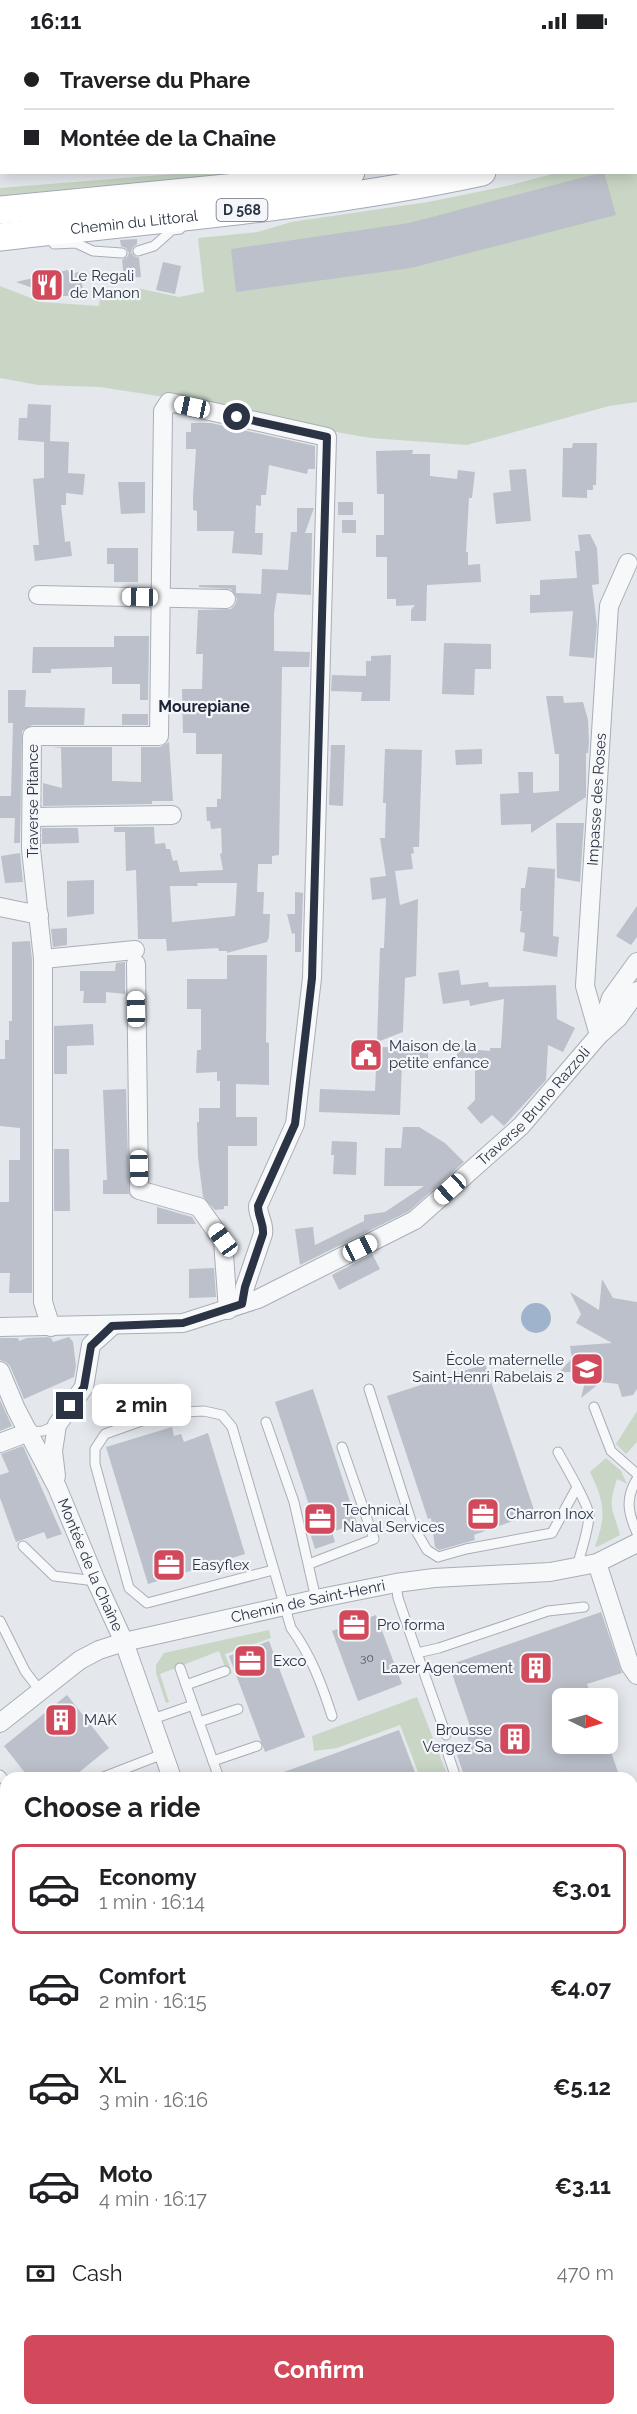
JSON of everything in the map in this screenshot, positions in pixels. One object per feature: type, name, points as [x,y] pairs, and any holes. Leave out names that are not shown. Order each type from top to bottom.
[{"type":"main road","name":"Chemin du Littoral","points":[[0,210],[268,184],[337,174]]},
{"type":"main road","name":"Chemin du Littoral","points":[[0,237],[288,205],[415,187],[473,174]]},
{"type":"street","name":"Traverse Pitance","points":[[51,1327],[43,1302],[43,958],[31,849],[32,736],[159,736],[163,411],[169,402],[327,437],[312,978],[295,1124],[258,1206],[258,1213],[264,1226],[263,1234],[245,1287],[235,1307]]},
{"type":"street","name":"Impasse des Roses","points":[[599,1035],[585,986],[609,606],[628,563]]},
{"type":"street","points":[[38,595],[225,599]]},
{"type":"street","points":[[33,817],[172,815]]},
{"type":"street","points":[[0,907],[39,915]]},
{"type":"street","points":[[43,958],[135,957],[139,1190],[199,1207],[223,1240],[235,1307]]},
{"type":"street","name":"Traverse Bruno Razzoli","points":[[599,1035],[610,998],[637,962]]},
{"type":"street","name":"Traverse Bruno Razzoli","points":[[0,1327],[183,1323],[258,1299],[415,1221],[521,1126],[599,1035],[618,1018],[637,991]]},
{"type":"street","name":"Montée de la Chaîne","points":[[57,1487],[53,1451],[57,1425],[84,1387],[91,1346],[112,1326]]},
{"type":"street","name":"Montée de la Chaîne","points":[[0,1371],[57,1487],[124,1642],[170,1772]]},
{"type":"street","points":[[0,1443],[29,1432]]},
{"type":"street","name":"Chemin de Saint-Henri","points":[[0,1723],[80,1660],[99,1650],[124,1642],[396,1583],[434,1578],[550,1572],[577,1567],[597,1563],[637,1543]]},
{"type":"street","points":[[597,1563],[630,1665],[637,1675]]},
{"type":"lane","points":[[264,217],[288,205]]},
{"type":"lane","points":[[138,251],[154,246],[172,230],[196,228]]},
{"type":"lane","points":[[42,245],[76,243],[93,251],[122,253]]},
{"type":"lane","points":[[369,1389],[412,1524],[427,1550],[438,1557],[466,1549],[552,1533],[576,1489]]},
{"type":"lane","points":[[594,1407],[611,1451],[637,1477],[627,1501],[637,1533]]},
{"type":"lane","points":[[273,1570],[147,1603],[129,1588],[95,1464],[95,1449],[105,1434],[164,1413],[204,1411],[222,1415],[232,1427],[291,1628],[302,1642],[319,1676],[332,1716]]},
{"type":"lane","points":[[266,1422],[294,1502],[316,1599]]},
{"type":"lane","points":[[29,1432],[43,1431],[57,1425]]},
{"type":"lane","points":[[309,1564],[374,1539],[342,1447]]},
{"type":"lane","points":[[558,1452],[576,1489],[587,1505],[589,1515],[577,1567]]},
{"type":"lane","points":[[24,1546],[54,1576],[96,1581]]},
{"type":"lane","points":[[396,1583],[417,1653],[446,1735]]},
{"type":"lane","points":[[417,1653],[439,1648],[548,1611],[584,1607]]},
{"type":"lane","points":[[0,1621],[25,1671],[41,1692]]},
{"type":"lane","points":[[180,1668],[217,1772]]},
{"type":"lane","points":[[186,1685],[225,1671]]},
{"type":"lane","points":[[150,1720],[193,1705]]},
{"type":"lane","points":[[199,1722],[237,1709]]},
{"type":"lane","points":[[213,1761],[256,1746]]},
{"type":"lane","points":[[116,1772],[163,1754]]},
{"type":"lane","points":[[448,1754],[454,1772]]},
{"type":"green space","points":[[174,174],[236,174],[75,188],[71,192],[0,198],[0,188]]},
{"type":"green space","points":[[552,174],[637,174],[637,402],[609,406],[467,445],[371,438],[284,423],[197,402],[100,387],[38,385],[0,378],[0,286],[41,302],[99,306],[101,290],[137,288],[179,297],[204,292],[198,238],[258,232],[291,222],[428,202]]},
{"type":"green space","points":[[637,1411],[637,1442],[626,1454],[616,1444]]},
{"type":"green space","points":[[606,1458],[621,1471],[627,1484],[617,1479],[612,1497],[612,1508],[620,1535],[597,1547],[595,1546],[601,1525],[602,1508],[590,1472]]},
{"type":"green space","points":[[269,1630],[271,1638],[225,1654],[232,1673],[228,1675],[219,1651],[160,1674],[169,1702],[166,1703],[156,1673],[156,1665],[164,1653]]},
{"type":"green space","points":[[417,1697],[446,1772],[418,1772],[400,1725],[337,1748],[314,1751],[312,1736]]},
{"type":"water","points":[[536,1303],[542,1304],[550,1312],[550,1324],[542,1332],[536,1333],[530,1332],[522,1324],[521,1318],[522,1312],[530,1304]]},
{"type":"building","points":[[596,174],[605,174],[616,215],[411,268],[236,292],[231,249],[409,223]]},
{"type":"building","points":[[137,239],[137,244],[131,252],[139,258],[141,277],[124,278],[122,260],[129,253],[121,246],[120,240]]},
{"type":"building","points":[[163,262],[181,266],[175,294],[156,290]]},
{"type":"building","name":"Le Regali de Manon","points":[[68,270],[69,274],[79,272],[85,296],[55,296],[16,282]]},
{"type":"building","points":[[28,404],[51,405],[50,441],[69,442],[68,473],[85,474],[83,495],[66,493],[66,505],[61,505],[65,542],[70,541],[72,556],[35,561],[33,545],[39,545],[33,479],[44,478],[44,442],[18,440],[19,418],[27,418]]},
{"type":"building","points":[[191,423],[211,423],[315,446],[315,469],[308,469],[307,474],[269,465],[266,495],[261,495],[261,506],[256,505],[255,533],[263,533],[262,555],[232,553],[234,531],[197,531],[197,511],[193,510],[196,449],[186,449],[186,432],[191,432]]},
{"type":"building","points":[[573,443],[597,443],[596,485],[593,485],[593,490],[587,490],[587,498],[562,497],[563,448],[572,448]]},
{"type":"building","points":[[413,450],[412,454],[430,454],[430,476],[457,479],[458,470],[475,472],[472,498],[469,498],[466,552],[468,552],[468,565],[480,564],[481,582],[427,585],[426,621],[411,621],[411,610],[415,605],[396,606],[396,599],[387,599],[387,557],[376,557],[376,535],[384,535],[384,494],[377,494],[376,451]]},
{"type":"building","points":[[526,469],[531,521],[496,524],[493,493],[511,491],[509,470]]},
{"type":"building","points":[[118,482],[145,482],[145,513],[121,514]]},
{"type":"building","points":[[338,502],[353,502],[353,515],[338,515]]},
{"type":"building","points":[[297,508],[314,508],[305,533],[312,533],[311,595],[277,593],[274,613],[274,651],[310,652],[309,667],[282,667],[279,855],[272,856],[272,864],[258,864],[257,892],[264,892],[263,914],[270,914],[269,937],[267,942],[227,953],[227,951],[219,951],[218,948],[167,951],[166,939],[138,939],[136,870],[126,871],[125,832],[114,832],[114,827],[154,827],[155,844],[165,843],[166,849],[170,849],[173,861],[177,860],[180,872],[223,870],[220,854],[222,853],[221,828],[211,829],[210,821],[207,821],[206,807],[217,807],[217,799],[221,799],[222,754],[196,754],[196,733],[183,733],[182,689],[202,689],[203,654],[196,654],[198,610],[231,609],[237,599],[231,589],[199,587],[199,585],[236,585],[236,593],[261,594],[262,569],[288,570],[291,532],[297,532]],"holes":[[[237,883],[235,916],[172,922],[170,886]]]},
{"type":"building","points":[[342,520],[356,520],[356,533],[342,533]]},
{"type":"building","points":[[590,534],[597,548],[599,584],[592,585],[597,625],[594,658],[569,656],[573,611],[530,613],[530,595],[540,595],[540,580],[577,578],[575,551],[580,551],[578,535]]},
{"type":"building","points":[[107,548],[138,548],[138,582],[114,582],[114,564],[107,564]]},
{"type":"building","points":[[114,636],[149,636],[148,700],[140,700],[140,684],[112,684],[112,667],[51,669],[51,673],[32,673],[33,647],[114,647]]},
{"type":"building","points":[[444,643],[491,644],[491,669],[475,669],[474,695],[442,694]]},
{"type":"building","points":[[391,655],[390,701],[361,701],[362,692],[331,691],[332,675],[366,676],[366,661],[371,661],[371,656]]},
{"type":"building","points":[[8,690],[26,690],[25,707],[85,708],[84,725],[32,725],[22,731],[20,843],[14,843],[15,818],[0,818],[0,796],[11,796],[13,723],[8,723]]},
{"type":"building","points":[[546,696],[563,696],[564,703],[583,702],[588,720],[589,743],[588,753],[586,753],[586,797],[531,833],[531,824],[501,825],[500,794],[519,793],[518,772],[533,772],[533,793],[559,791],[559,754],[555,754]]},
{"type":"building","points":[[122,714],[148,714],[148,725],[122,725]]},
{"type":"building","points":[[169,742],[173,801],[152,801],[152,804],[43,806],[43,783],[62,788],[61,748],[52,747],[112,747],[112,781],[141,782],[141,747],[160,747]]},
{"type":"building","points":[[331,745],[345,745],[343,806],[329,805]]},
{"type":"building","points":[[385,749],[422,750],[419,847],[413,847],[414,853],[411,854],[413,869],[395,871],[400,905],[418,899],[416,976],[405,978],[403,1032],[377,1042],[380,948],[384,948],[386,898],[372,900],[370,878],[386,876],[380,838],[385,838],[386,803],[383,803]]},
{"type":"building","points":[[482,749],[482,764],[456,765],[455,750]]},
{"type":"building","points":[[556,823],[584,823],[580,882],[557,878]]},
{"type":"building","points":[[42,828],[78,828],[79,843],[42,844]]},
{"type":"building","points":[[20,853],[23,882],[5,883],[1,856]]},
{"type":"building","points":[[528,867],[555,869],[553,936],[559,937],[557,957],[523,951],[525,933],[520,932],[521,888],[525,888]]},
{"type":"building","points":[[94,880],[94,914],[67,917],[67,881]]},
{"type":"building","points":[[295,892],[303,893],[301,952],[295,952],[295,933],[292,934],[287,914],[295,914]]},
{"type":"building","points":[[637,906],[637,937],[631,945],[616,936]]},
{"type":"building","points":[[67,928],[67,945],[53,947],[51,929]]},
{"type":"building","points":[[30,941],[32,960],[32,1293],[9,1293],[10,1273],[0,1273],[0,1202],[9,1202],[9,1160],[20,1160],[20,1128],[0,1126],[0,1059],[5,1059],[5,1040],[9,1040],[9,1021],[12,1021],[12,942]]},
{"type":"building","points":[[227,955],[267,955],[266,1042],[269,1043],[269,1085],[236,1084],[236,1117],[257,1117],[257,1146],[228,1146],[228,1206],[215,1210],[203,1197],[197,1122],[199,1122],[199,1108],[220,1108],[220,1081],[217,1081],[217,1072],[196,1073],[197,1050],[201,1050],[201,1009],[187,1009],[187,979],[227,979]]},
{"type":"building","points":[[125,962],[125,994],[106,992],[106,1003],[83,1003],[84,991],[80,991],[80,971],[115,971],[116,963]]},
{"type":"building","points":[[459,970],[461,985],[488,982],[489,987],[556,985],[557,1019],[575,1028],[563,1052],[548,1045],[546,1080],[504,1126],[492,1115],[481,1124],[467,1108],[475,1100],[475,1063],[456,1062],[458,1048],[490,1051],[490,1048],[501,1048],[504,999],[470,1006],[469,1000],[443,1004],[438,973]]},
{"type":"building","points":[[93,1024],[94,1045],[67,1046],[67,1074],[54,1074],[54,1026]]},
{"type":"building","points":[[377,1047],[428,1048],[428,1062],[402,1062],[400,1115],[319,1112],[320,1089],[375,1091]]},
{"type":"building","points":[[126,1089],[129,1194],[103,1194],[103,1180],[107,1180],[103,1090]]},
{"type":"building","points":[[403,1127],[419,1127],[445,1143],[464,1162],[409,1211],[300,1265],[295,1229],[313,1227],[315,1245],[364,1221],[364,1215],[385,1212],[424,1186],[384,1186],[385,1148],[401,1148]]},
{"type":"building","points":[[332,1141],[357,1142],[356,1175],[333,1174]]},
{"type":"building","points":[[54,1149],[69,1149],[70,1211],[54,1211]]},
{"type":"building","points":[[157,1207],[192,1217],[196,1224],[157,1224]]},
{"type":"building","points":[[372,1254],[380,1269],[339,1290],[332,1275]]},
{"type":"building","points":[[214,1268],[216,1297],[189,1298],[189,1269]]},
{"type":"building","points":[[602,1279],[613,1298],[637,1302],[637,1389],[633,1395],[622,1397],[618,1384],[601,1382],[581,1398],[588,1370],[559,1373],[572,1358],[570,1346],[612,1343],[576,1323],[581,1314],[570,1292],[599,1310]]},
{"type":"building","points":[[47,1337],[53,1342],[69,1337],[73,1342],[76,1366],[74,1377],[24,1399],[10,1366],[0,1360],[0,1338],[18,1338],[19,1341],[27,1338]]},
{"type":"building","points":[[485,1364],[535,1513],[474,1535],[475,1540],[439,1550],[435,1547],[431,1518],[428,1519],[387,1396]]},
{"type":"building","points":[[313,1389],[357,1523],[332,1532],[335,1542],[315,1549],[305,1517],[312,1514],[275,1402]]},
{"type":"building","points":[[0,1400],[12,1426],[0,1431]]},
{"type":"building","points":[[172,1427],[174,1436],[181,1434],[184,1442],[208,1433],[245,1554],[148,1584],[106,1447]]},
{"type":"building","points":[[23,1446],[62,1534],[47,1539],[44,1532],[16,1542],[0,1498],[0,1475],[9,1472],[1,1454]]},
{"type":"building","name":"Lazer Agencement","points":[[601,1612],[622,1673],[587,1684],[588,1688],[552,1688],[552,1754],[612,1754],[618,1772],[463,1772],[457,1755],[471,1749],[467,1736],[473,1735],[449,1665]]},
{"type":"building","points":[[376,1615],[402,1684],[358,1701],[332,1631]]},
{"type":"building","points":[[269,1641],[305,1737],[265,1752],[229,1656]]},
{"type":"building","name":"MAK","points":[[67,1695],[109,1748],[79,1772],[24,1772],[4,1746]]},
{"type":"building","points":[[399,1730],[415,1772],[284,1772]]},
{"type":"place","name":"Le Regali de Manon","points":[[47,285]]},
{"type":"place","name":"Maison de la petite enfance","points":[[366,1055]]},
{"type":"place","name":"École maternelle Saint-Henri Rabelais 2","points":[[587,1369]]},
{"type":"place","name":"Charron Inox","points":[[483,1514]]},
{"type":"place","name":"Technical Naval Services","points":[[320,1519]]},
{"type":"place","name":"Easyflex","points":[[169,1565]]},
{"type":"place","name":"Pro forma","points":[[354,1625]]},
{"type":"place","name":"Exco","points":[[250,1661]]},
{"type":"place","name":"Lazer Agencement","points":[[536,1668]]},
{"type":"place","name":"MAK","points":[[61,1720]]},
{"type":"place","name":"Brousse Vergez Sa","points":[[515,1739]]},
{"type":"district","name":"Mourepiane","points":[[204,706]]},
{"type":"route","points":[[70,1406],[84,1387],[91,1346],[112,1326],[183,1323],[242,1304],[245,1287],[263,1234],[264,1226],[258,1213],[258,1206],[295,1124],[312,978],[327,437],[237,417]]}]
